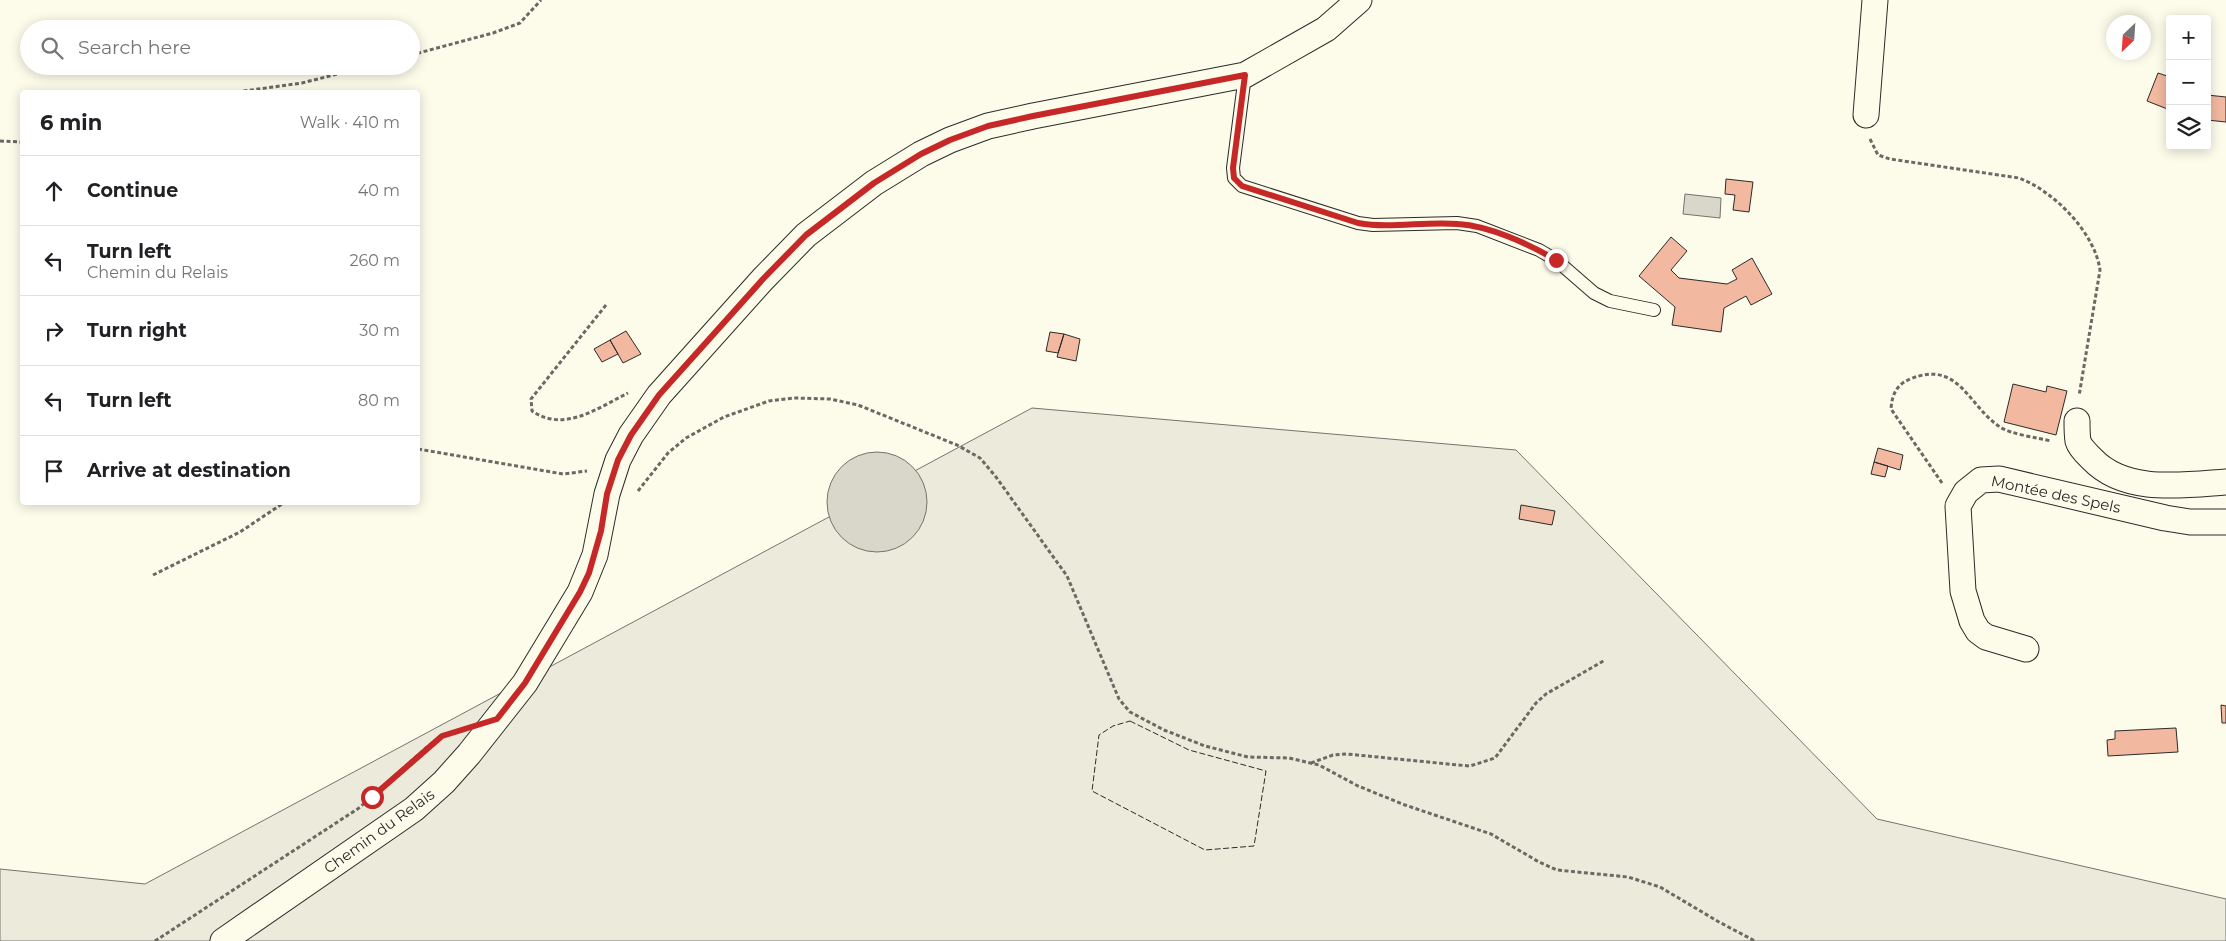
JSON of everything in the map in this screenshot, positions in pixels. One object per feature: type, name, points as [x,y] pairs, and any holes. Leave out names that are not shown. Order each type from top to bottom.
[{"type":"street","name":"Chemin du Relais","points":[[223,941],[414,809],[444,782],[469,754],[525,683],[580,592],[595,555],[607,494],[618,460],[631,435],[659,395],[763,279],[806,235],[874,183],[950,140],[988,126],[1033,116],[1245,75],[1326,29],[1359,0]]},
{"type":"street","points":[[1866,115],[1875,0]]},
{"type":"street","points":[[2076,421],[2079,442],[2085,452],[2096,464],[2115,476],[2147,484],[2226,482]]},
{"type":"street","name":"Montée des Spels","points":[[1961,498],[1981,480],[1994,479],[2165,518],[2190,522],[2226,522]]},
{"type":"street","points":[[1961,498],[1958,506],[1961,571],[1963,591],[1972,621],[1978,631],[1986,637],[2026,649]]},
{"type":"lane","points":[[1245,75],[1233,168],[1234,178],[1242,186],[1358,223],[1372,225],[1457,224],[1477,226],[1539,250],[1556,260],[1594,293],[1610,301],[1654,310]]},
{"type":"path","points":[[420,53],[493,33],[520,23],[541,0]]},
{"type":"path","points":[[251,90],[302,83],[333,75]]},
{"type":"path","points":[[1866,115],[1870,140],[1878,155],[1890,159],[2019,178],[2038,186],[2060,204],[2088,238],[2098,257],[2100,270],[2076,421]]},
{"type":"path","points":[[0,141],[20,142]]},
{"type":"path","points":[[606,305],[531,399],[532,411],[542,418],[558,421],[573,418],[632,390]]},
{"type":"path","points":[[1961,498],[1945,487],[1934,474],[1891,409],[1892,395],[1904,382],[1921,374],[1938,374],[1958,384],[2001,428],[2085,452]]},
{"type":"path","points":[[607,494],[621,500],[630,499],[668,453],[686,438],[724,417],[770,401],[794,398],[830,399],[858,405],[885,415],[957,445],[980,458],[996,477],[1067,576],[1119,699],[1130,712],[1164,730],[1205,746],[1248,757],[1289,758],[1310,763],[1405,805],[1491,834],[1539,862],[1557,870],[1628,877],[1660,886],[1719,922],[1755,941]]},
{"type":"path","points":[[420,449],[562,474],[594,470],[618,460]]},
{"type":"path","points":[[152,575],[240,532],[280,505]]},
{"type":"path","points":[[1310,763],[1333,755],[1347,754],[1464,765],[1486,762],[1495,758],[1526,714],[1546,694],[1605,660]]},
{"type":"path","points":[[155,941],[359,808],[428,746],[442,736],[456,731]]},
{"type":"shaded area","points":[[1685,194],[1721,198],[1720,218],[1683,214]]},
{"type":"shaded area","points":[[1032,408],[1516,450],[1877,819],[2226,899],[2226,941],[0,941],[0,869],[145,884]]},
{"type":"shaded area","points":[[877,452],[887,453],[905,460],[919,474],[926,492],[926,512],[919,530],[905,544],[887,551],[877,552],[867,551],[849,544],[835,530],[828,512],[827,502],[828,492],[835,474],[849,460],[867,453]]},
{"type":"building","points":[[2158,73],[2166,76],[2166,108],[2147,101]]},
{"type":"building","points":[[2211,95],[2226,97],[2226,122],[2211,120]]},
{"type":"building","points":[[1726,179],[1753,182],[1749,212],[1733,210],[1735,195],[1725,194]]},
{"type":"building","points":[[1671,237],[1687,251],[1671,270],[1679,278],[1727,284],[1737,279],[1732,270],[1752,258],[1772,294],[1751,305],[1746,296],[1724,308],[1721,332],[1672,325],[1675,307],[1639,276]]},
{"type":"building","points":[[626,331],[641,354],[623,363],[610,340]]},
{"type":"building","points":[[1050,332],[1064,334],[1058,353],[1046,351]]},
{"type":"building","points":[[1064,334],[1080,339],[1076,361],[1057,357]]},
{"type":"building","points":[[610,340],[618,354],[602,362],[594,349]]},
{"type":"building","points":[[2013,384],[2046,392],[2047,386],[2067,391],[2056,435],[2004,422]]},
{"type":"building","points":[[1878,448],[1903,455],[1900,470],[1874,462]]},
{"type":"building","points":[[1874,462],[1888,466],[1885,477],[1871,474]]},
{"type":"building","points":[[1521,505],[1555,511],[1552,525],[1519,519]]},
{"type":"building","points":[[2221,705],[2226,706],[2226,723],[2222,723]]},
{"type":"building","points":[[2176,728],[2178,752],[2108,756],[2107,740],[2115,739],[2115,731]]},
{"type":"fence","points":[[1130,721],[1189,750],[1266,771],[1254,846],[1205,850],[1092,791],[1099,735],[1113,726],[1130,721]]},
{"type":"route","points":[[372,797],[428,746],[442,736],[497,719],[525,683],[580,592],[589,573],[601,531],[607,494],[618,460],[631,435],[659,395],[763,279],[806,235],[832,213],[874,183],[921,154],[950,140],[988,126],[1033,116],[1245,75],[1233,168],[1234,178],[1242,186],[1358,223],[1372,225],[1457,224],[1477,226],[1539,250],[1556,260]]}]
